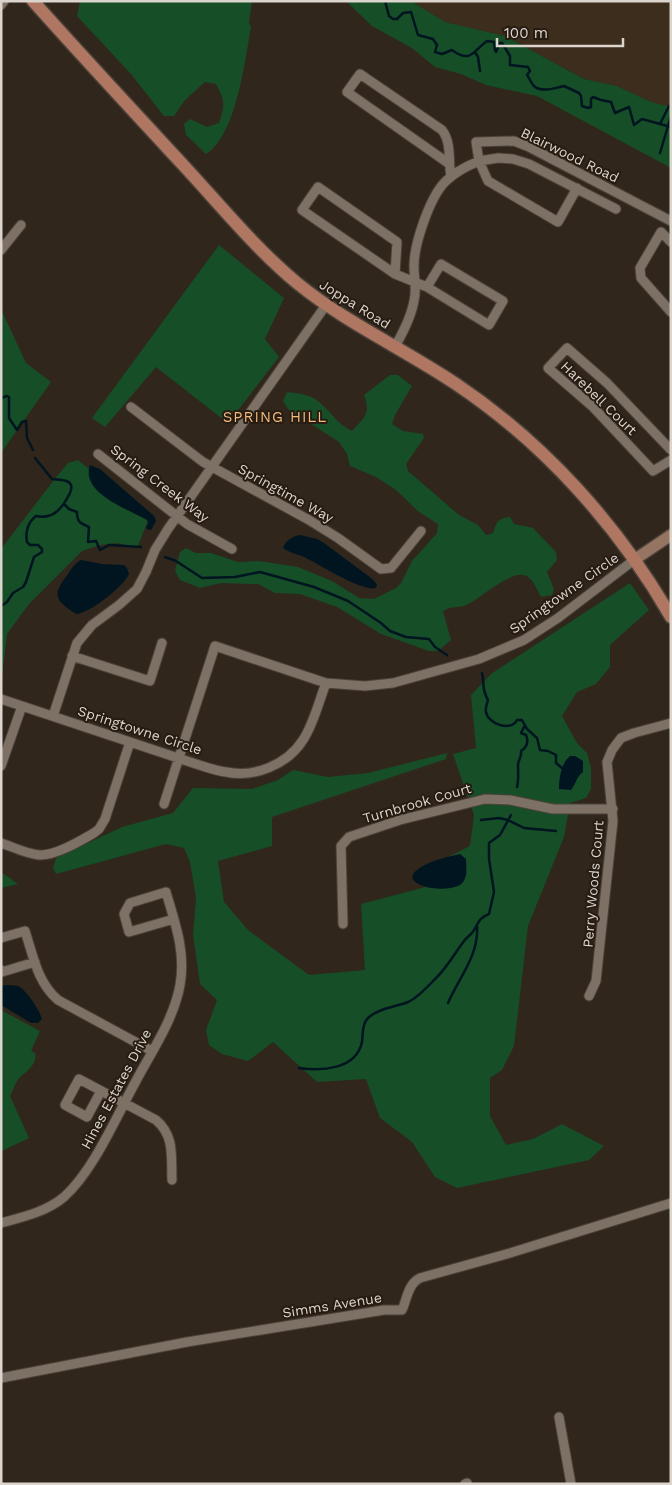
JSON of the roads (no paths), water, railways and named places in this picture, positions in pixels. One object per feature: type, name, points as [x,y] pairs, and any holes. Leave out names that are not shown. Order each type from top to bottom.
[{"type":"main road","name":"Joppa Road","points":[[33,1],[271,260],[295,282],[351,322],[395,347],[474,397],[531,442],[590,503],[634,560],[671,616]]},
{"type":"main road","points":[[634,560],[671,535]]},
{"type":"street","points":[[1,4],[4,1]]},
{"type":"street","points":[[448,163],[346,92],[360,74],[442,130],[448,138],[448,163],[451,177]]},
{"type":"street","name":"Blairwood Road","points":[[479,161],[476,142],[514,141],[671,221]]},
{"type":"street","points":[[395,347],[411,316],[415,299],[415,251],[420,233],[437,192],[445,182],[465,167],[479,161],[498,158],[513,159],[529,164],[616,209]]},
{"type":"street","points":[[479,161],[488,181],[558,222],[577,188]]},
{"type":"street","points":[[395,274],[397,242],[318,187],[302,210],[395,274],[426,287],[489,325],[503,301],[441,264],[426,287]]},
{"type":"street","points":[[1,250],[21,225]]},
{"type":"street","points":[[671,242],[660,232],[640,268],[641,278],[671,312]]},
{"type":"street","points":[[53,716],[77,644],[92,624],[119,605],[137,589],[155,550],[177,516],[326,305]]},
{"type":"street","name":"Harebell Court","points":[[671,450],[607,383],[567,348],[548,368],[592,406],[653,471],[671,460]]},
{"type":"street","name":"Springtime Way","points":[[131,407],[212,467],[309,520],[381,569],[391,568],[421,531]]},
{"type":"street","name":"Spring Creek Way","points":[[98,454],[187,524],[232,549]]},
{"type":"street","name":"Springtowne Circle","points":[[1,699],[227,773],[248,773],[265,770],[292,753],[304,740],[326,683],[366,686],[393,683],[433,673],[496,653],[524,640],[545,627],[634,560]]},
{"type":"street","points":[[72,656],[150,681],[162,643]]},
{"type":"street","points":[[164,804],[215,646],[326,683]]},
{"type":"street","points":[[1,766],[22,706]]},
{"type":"street","name":"Perry Woods Court","points":[[589,996],[596,985],[600,958],[612,840],[613,809],[606,768],[612,750],[627,735],[671,723]]},
{"type":"street","points":[[1,843],[36,855],[44,855],[55,852],[94,833],[105,819],[130,742]]},
{"type":"street","name":"Turnbrook Court","points":[[343,924],[341,846],[349,837],[416,816],[484,799],[510,800],[553,808],[613,809]]},
{"type":"street","name":"Hines Estates Drive","points":[[1,1223],[46,1209],[71,1190],[90,1167],[171,1015],[180,985],[182,950],[174,919],[166,892],[130,904],[124,914],[129,932],[174,919]]},
{"type":"street","points":[[1,938],[25,931],[39,975],[46,987],[58,1000],[152,1051]]},
{"type":"street","points":[[1,970],[2,972],[35,962]]},
{"type":"street","points":[[101,1091],[87,1117],[65,1105],[79,1079],[156,1120],[166,1129],[170,1142],[172,1180]]},
{"type":"street","name":"Simms Avenue","points":[[1,1378],[252,1331],[384,1310],[402,1310],[411,1286],[414,1281],[420,1278],[510,1253],[671,1203]]},
{"type":"street","points":[[559,1416],[571,1484]]},
{"type":"water","points":[[90,465],[100,469],[154,516],[156,521],[151,530],[146,528],[147,520],[118,505],[99,492],[92,484],[89,475]]},
{"type":"water","points":[[300,535],[317,539],[324,543],[371,578],[377,584],[376,588],[361,586],[351,582],[283,548],[290,539]]},
{"type":"water","points":[[81,560],[102,564],[124,565],[129,574],[120,585],[97,605],[76,614],[63,605],[58,597],[58,592],[59,587],[72,568]]},
{"type":"water","points":[[570,756],[575,756],[583,761],[583,772],[571,790],[559,789],[563,767]]},
{"type":"water","points":[[460,854],[466,859],[466,874],[465,880],[457,886],[439,889],[420,885],[414,881],[413,876],[421,867]]},
{"type":"water","points":[[1,986],[18,986],[29,996],[41,1015],[42,1019],[38,1023],[31,1023],[1,1005]]},
{"type":"waterway","points":[[385,1],[389,16],[393,19],[397,19],[403,13],[411,12],[418,35],[433,39],[437,45],[435,52],[442,54],[452,50],[458,54],[468,56],[487,41],[494,42],[496,52],[500,43],[502,43],[510,56],[510,65],[528,67],[530,71],[527,75],[537,88],[549,89],[564,86],[579,93],[582,106],[591,107],[591,99],[593,97],[611,102],[615,113],[629,107],[634,125],[642,119],[671,127]]},
{"type":"waterway","points":[[475,52],[478,57],[480,71]]},
{"type":"waterway","points":[[660,124],[669,106]]},
{"type":"waterway","points":[[660,153],[671,116]]},
{"type":"waterway","points":[[1,398],[9,397],[9,418],[17,430],[22,422],[26,421],[27,438],[33,450]]},
{"type":"waterway","points":[[1,606],[7,602],[13,593],[23,587],[34,557],[42,552],[38,545],[30,545],[27,542],[29,524],[36,516],[48,516],[57,511],[64,503],[71,489],[70,483],[52,479],[35,458]]},
{"type":"waterway","points":[[64,504],[69,509],[77,512],[80,522],[89,527],[88,542],[96,541],[100,550],[109,545],[141,547]]},
{"type":"waterway","points":[[165,557],[176,561],[202,578],[235,577],[260,572],[314,587],[348,601],[390,631],[406,637],[429,639],[435,647],[447,655]]},
{"type":"waterway","points":[[482,673],[484,689],[488,700],[486,712],[491,720],[505,726],[510,726],[517,720],[522,720],[527,729],[537,738],[540,750],[556,755],[556,763],[562,768]]},
{"type":"waterway","points":[[517,787],[518,764],[521,751],[527,742],[526,735],[521,733],[525,725]]},
{"type":"waterway","points":[[299,1068],[337,1067],[353,1058],[362,1042],[364,1025],[369,1017],[412,1000],[441,973],[480,920],[489,914],[494,892],[489,859],[489,843],[500,835],[511,815]]},
{"type":"waterway","points":[[481,820],[499,818],[524,828],[556,831]]},
{"type":"waterway","points":[[448,1003],[472,957],[477,937],[477,926]]},
{"type":"district","name":"SPRING HILL","points":[[275,417]]}]
